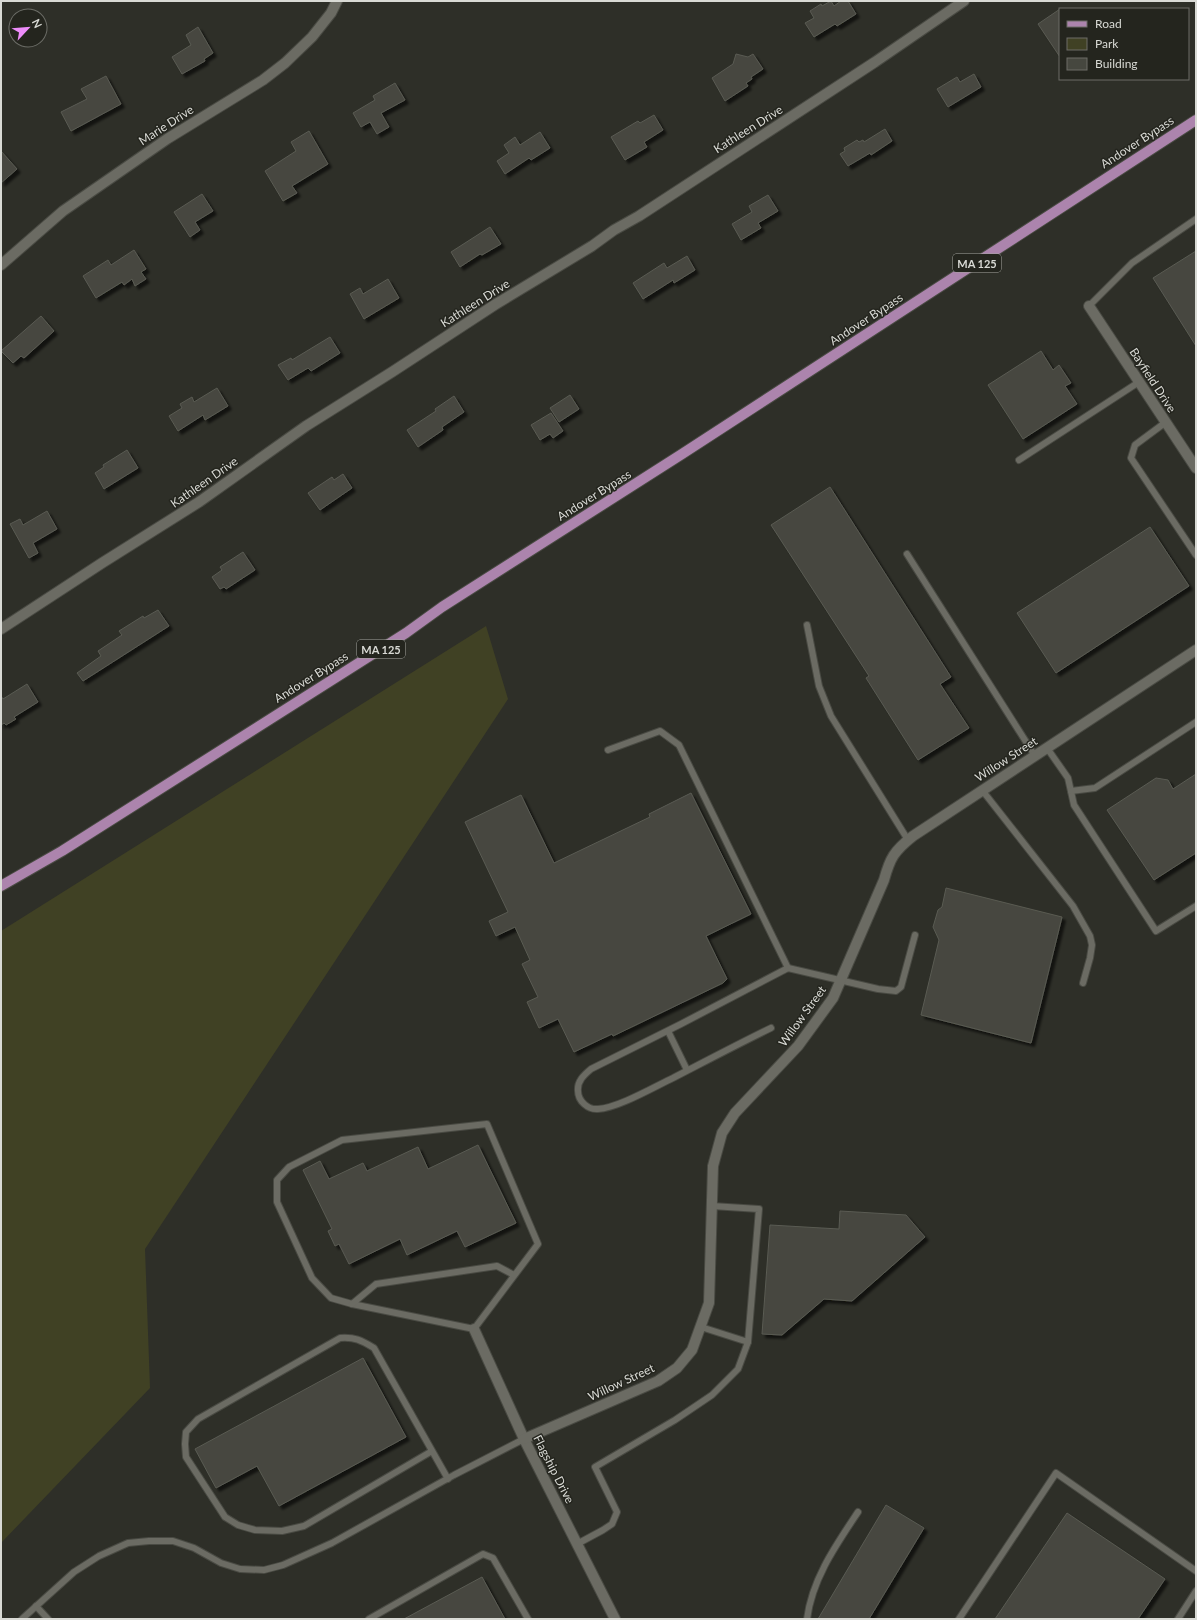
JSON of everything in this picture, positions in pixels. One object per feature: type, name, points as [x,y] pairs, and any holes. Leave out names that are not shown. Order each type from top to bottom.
[{"type":"main road","name":"Andover Bypass","points":[[1,886],[62,851],[406,633],[442,607],[682,454],[1196,120]]},
{"type":"street","name":"Marie Drive","points":[[1,264],[63,211],[167,139],[263,80],[285,63],[312,37],[331,13],[337,1]]},
{"type":"street","name":"Kathleen Drive","points":[[1,629],[102,562],[199,502],[306,426],[496,304],[592,246],[614,230],[640,216],[875,62],[964,1]]},
{"type":"street","name":"Bayfield Drive","points":[[1089,306],[1196,468]]},
{"type":"street","name":"Willow Street","points":[[524,1439],[658,1381],[678,1368],[692,1350],[709,1303],[713,1166],[722,1133],[735,1113],[798,1046],[833,998],[884,880],[890,860],[899,847],[982,790],[1196,650]]},
{"type":"street","name":"Flagship Drive","points":[[474,1329],[524,1439],[615,1619]]},
{"type":"lane","points":[[1089,306],[1132,263],[1196,218]]},
{"type":"lane","points":[[1019,460],[1139,382]]},
{"type":"lane","points":[[1166,422],[1135,445],[1131,458],[1196,555]]},
{"type":"lane","points":[[907,554],[1035,756]]},
{"type":"lane","points":[[807,625],[819,686],[831,716],[908,840]]},
{"type":"lane","points":[[1071,791],[1095,788],[1196,722]]},
{"type":"lane","points":[[608,750],[660,731],[678,745],[788,968]]},
{"type":"lane","points":[[1047,748],[1068,778],[1074,805],[1156,931],[1196,906]]},
{"type":"lane","points":[[982,790],[1073,906],[1090,936],[1092,945],[1083,983]]},
{"type":"lane","points":[[771,1028],[643,1093],[612,1106],[596,1110],[584,1104],[578,1096],[578,1086],[582,1076],[591,1069],[668,1031],[788,968],[878,989],[896,991],[901,987],[915,935]]},
{"type":"lane","points":[[668,1031],[687,1070]]},
{"type":"lane","points":[[487,1124],[538,1244],[514,1275],[474,1329],[352,1304],[331,1298],[312,1278],[277,1202],[277,1180],[289,1167],[342,1140],[487,1124]]},
{"type":"lane","points":[[577,1544],[612,1524],[617,1512],[595,1467],[675,1420],[712,1395],[738,1369],[748,1342],[759,1209],[712,1206]]},
{"type":"lane","points":[[352,1304],[376,1284],[498,1266],[514,1275]]},
{"type":"lane","points":[[701,1327],[748,1342]]},
{"type":"lane","points":[[432,1451],[304,1526],[282,1531],[255,1530],[238,1525],[225,1517],[186,1457],[185,1444],[186,1432],[198,1419],[340,1338],[353,1337],[374,1348],[448,1479]]},
{"type":"lane","points":[[22,1619],[74,1572],[99,1556],[128,1544],[149,1541],[173,1541],[194,1548],[221,1563],[240,1569],[264,1570],[283,1565],[332,1543],[524,1439]]},
{"type":"lane","points":[[959,1619],[1056,1473],[1196,1571]]},
{"type":"lane","points":[[807,1619],[809,1605],[830,1553],[858,1512]]},
{"type":"lane","points":[[369,1619],[482,1554],[493,1558],[528,1619]]},
{"type":"lane","points":[[1178,1619],[1196,1592]]},
{"type":"lane","points":[[36,1606],[48,1619]]},
{"type":"green space","points":[[486,626],[508,699],[145,1249],[150,1388],[1,1543],[1,931]]},
{"type":"building","points":[[831,1],[834,6],[841,1],[848,1],[856,14],[837,26],[835,24],[814,37],[805,23],[814,18],[810,11],[821,4],[822,6]]},
{"type":"building","points":[[1059,10],[1059,56],[1038,24]]},
{"type":"building","points":[[198,27],[213,53],[204,59],[205,61],[182,74],[172,57],[191,45],[186,35]]},
{"type":"building","points":[[736,54],[748,57],[753,54],[763,69],[751,77],[752,79],[746,83],[748,86],[725,101],[712,78],[733,64]]},
{"type":"building","points":[[974,74],[981,87],[948,107],[937,89],[957,77],[960,82]]},
{"type":"building","points":[[106,76],[121,104],[71,131],[61,112],[87,99],[81,89]]},
{"type":"building","points":[[395,83],[405,100],[381,113],[389,127],[377,134],[370,122],[361,127],[353,113],[375,100],[373,96]]},
{"type":"building","points":[[654,115],[663,130],[644,142],[647,147],[625,160],[611,137],[638,121],[640,123]]},
{"type":"building","points":[[885,129],[892,141],[871,155],[870,153],[848,166],[840,154],[845,151],[844,148],[857,140],[859,142],[863,140],[864,142]]},
{"type":"building","points":[[309,131],[328,164],[292,186],[297,193],[283,201],[265,171],[296,151],[291,142]]},
{"type":"building","points":[[540,132],[550,148],[531,160],[529,158],[505,174],[497,161],[509,153],[504,145],[515,137],[520,145]]},
{"type":"building","points":[[1,151],[17,169],[1,183]]},
{"type":"building","points":[[202,194],[213,211],[195,222],[200,230],[190,237],[174,212]]},
{"type":"building","points":[[768,195],[778,211],[758,223],[761,228],[741,240],[732,224],[752,212],[749,206]]},
{"type":"building","points":[[490,227],[501,244],[482,255],[480,254],[460,267],[451,252]]},
{"type":"building","points":[[134,250],[146,269],[141,272],[146,279],[135,286],[132,279],[124,285],[122,282],[96,298],[83,276],[108,260],[111,265]]},
{"type":"building","points":[[1196,251],[1196,346],[1153,278]]},
{"type":"building","points":[[687,256],[695,270],[674,283],[673,280],[643,299],[633,283],[664,263],[667,268]]},
{"type":"building","points":[[388,279],[399,298],[364,319],[350,294],[360,288],[363,294]]},
{"type":"building","points":[[41,316],[54,331],[24,358],[21,356],[13,363],[1,351]]},
{"type":"building","points":[[330,337],[340,353],[311,371],[308,368],[288,380],[278,365],[291,358],[292,360]]},
{"type":"building","points":[[1041,351],[1053,370],[1059,365],[1071,383],[1065,386],[1077,404],[1023,439],[988,385]]},
{"type":"building","points":[[217,388],[228,406],[205,420],[203,415],[178,431],[169,416],[182,408],[180,404],[192,397],[194,402]]},
{"type":"building","points":[[570,395],[579,409],[559,422],[550,408]]},
{"type":"building","points":[[454,396],[464,412],[442,427],[443,430],[418,447],[407,430],[436,411],[435,409]]},
{"type":"building","points":[[551,413],[563,431],[553,438],[550,434],[540,440],[531,425]]},
{"type":"building","points":[[127,450],[138,468],[104,489],[95,473],[104,467],[103,465]]},
{"type":"building","points":[[343,474],[352,488],[320,510],[308,493],[332,477],[334,480]]},
{"type":"building","points":[[830,487],[951,677],[940,684],[969,728],[918,760],[866,678],[869,676],[771,525]]},
{"type":"building","points":[[47,511],[57,529],[33,543],[38,553],[29,558],[10,524],[20,519],[23,525]]},
{"type":"building","points":[[1150,527],[1189,586],[1056,673],[1017,613]]},
{"type":"building","points":[[243,552],[255,570],[226,589],[224,587],[220,589],[212,577],[222,570],[220,567]]},
{"type":"building","points":[[158,610],[169,626],[83,681],[77,673],[101,656],[98,651],[122,635],[119,631],[143,616],[144,618]]},
{"type":"building","points":[[27,684],[38,702],[14,717],[16,719],[6,725],[4,723],[1,725],[1,696],[3,699]]},
{"type":"building","points":[[1196,774],[1196,853],[1154,880],[1107,810],[1156,778],[1168,780],[1173,789]]},
{"type":"building","points":[[691,793],[751,914],[706,936],[727,979],[723,983],[613,1036],[612,1034],[574,1052],[558,1019],[539,1028],[527,1002],[538,997],[522,964],[530,960],[515,927],[496,936],[489,921],[508,912],[465,822],[521,795],[554,863],[650,817],[649,814]]},
{"type":"building","points":[[946,888],[1062,917],[1031,1043],[921,1015],[939,940],[933,927],[938,910],[942,907]]},
{"type":"building","points":[[478,1145],[516,1223],[465,1247],[457,1231],[407,1255],[400,1239],[349,1264],[339,1244],[335,1246],[328,1231],[332,1229],[303,1170],[320,1161],[329,1179],[363,1163],[367,1171],[418,1147],[428,1169]]},
{"type":"building","points":[[840,1211],[906,1215],[925,1237],[852,1301],[824,1299],[782,1335],[762,1334],[770,1225],[839,1229]]},
{"type":"building","points":[[363,1358],[406,1437],[279,1506],[257,1466],[216,1488],[195,1449]]},
{"type":"building","points":[[886,1505],[924,1528],[869,1619],[818,1619]]},
{"type":"building","points":[[1067,1513],[1165,1579],[1138,1619],[995,1619]]},
{"type":"building","points":[[482,1577],[505,1619],[404,1619]]}]
